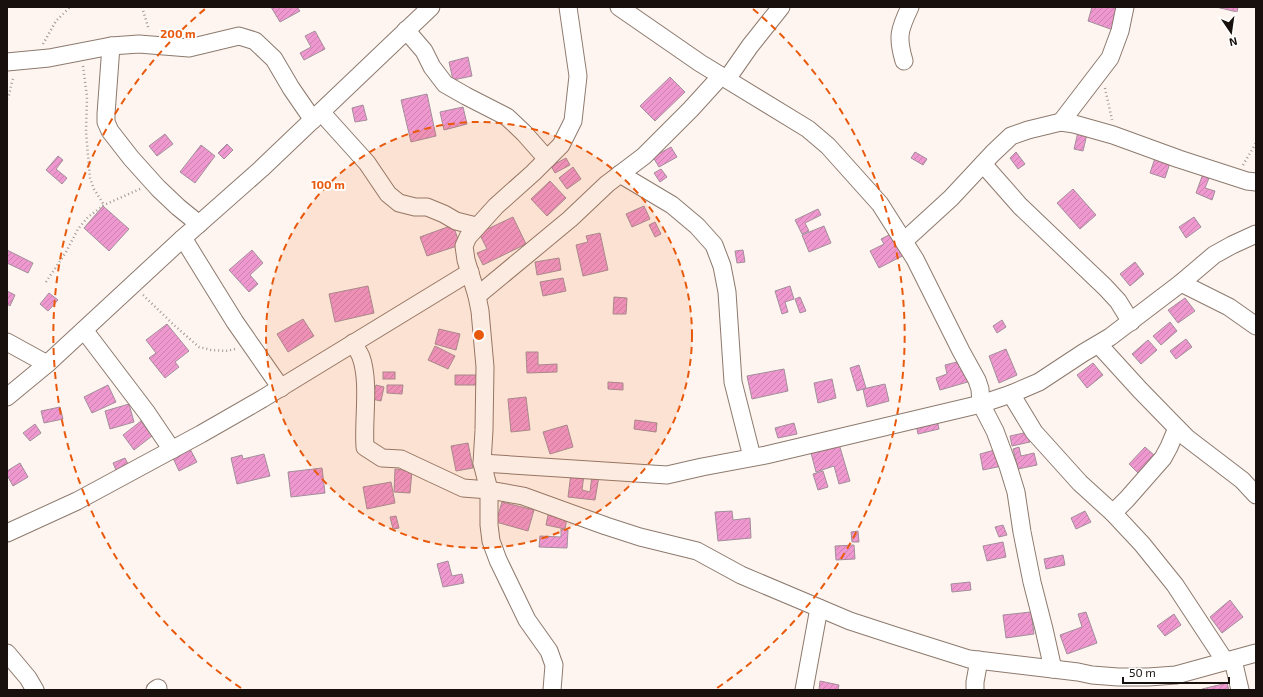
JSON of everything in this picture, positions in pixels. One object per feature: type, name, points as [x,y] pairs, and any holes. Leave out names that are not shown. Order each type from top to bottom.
[{"type":"street","points":[[7,397],[47,364],[183,238],[261,169],[431,7]]},
{"type":"street","points":[[552,690],[554,665],[549,651],[527,620],[498,560],[491,541],[489,524],[490,490],[482,463],[485,368],[480,311],[466,260],[464,246],[468,237],[476,226],[561,146],[573,121],[578,76],[568,7]]},
{"type":"street","points":[[619,7],[724,78],[808,129],[828,146],[880,204],[915,258],[977,380],[980,389],[981,404],[995,431],[1016,492],[1032,582],[1053,669]]},
{"type":"street","points":[[477,296],[552,234],[607,184],[644,156],[724,78],[782,7]]},
{"type":"street","points":[[904,61],[900,46],[901,25],[910,7]]},
{"type":"street","points":[[1061,122],[1110,58],[1120,31],[1125,7]]},
{"type":"street","points":[[406,30],[424,51],[432,67],[445,84],[507,117],[524,133],[547,159]]},
{"type":"street","points":[[7,62],[49,58],[111,46],[153,44],[189,48],[239,36],[256,41],[274,59],[291,88],[317,116],[367,164],[388,194],[399,203],[415,207],[428,207],[456,221],[476,226]]},
{"type":"street","points":[[111,46],[106,122],[110,131],[153,182],[178,207],[199,224]]},
{"type":"street","points":[[904,241],[951,198],[1011,136],[1061,122],[1074,124],[1113,135],[1179,159],[1247,181],[1256,182]]},
{"type":"street","points":[[983,164],[1020,206],[1105,287],[1118,301],[1131,322]]},
{"type":"street","points":[[620,174],[672,205],[697,226],[714,245],[722,266],[727,292],[733,382],[752,457]]},
{"type":"street","points":[[482,463],[667,475],[981,404],[1011,394],[1039,382],[1083,353],[1099,345],[1181,283],[1214,255],[1256,234]]},
{"type":"street","points":[[183,238],[235,322],[281,388]]},
{"type":"street","points":[[7,533],[77,501],[172,450],[281,388],[470,272]]},
{"type":"street","points":[[1181,283],[1228,307],[1256,326]]},
{"type":"street","points":[[84,330],[172,450]]},
{"type":"street","points":[[7,342],[47,364]]},
{"type":"street","points":[[353,343],[360,356],[365,377],[365,447],[382,458],[401,459],[463,488],[490,490],[523,496],[640,537],[697,551],[741,575],[850,621],[969,659],[1092,675],[1118,677],[1176,675],[1256,653]]},
{"type":"street","points":[[1099,345],[1177,428],[1242,480],[1256,494]]},
{"type":"street","points":[[1011,394],[1034,432],[1080,483],[1113,513],[1142,544],[1175,585],[1229,660],[1240,690]]},
{"type":"street","points":[[1113,513],[1163,458],[1170,447],[1177,428]]},
{"type":"street","points":[[804,690],[819,608]]},
{"type":"street","points":[[7,653],[36,690]]},
{"type":"street","points":[[975,690],[979,660]]},
{"type":"path","points":[[7,99],[10,95],[12,81],[20,66],[45,41],[56,22],[70,7]]},
{"type":"path","points":[[142,7],[153,44]]},
{"type":"path","points":[[81,52],[87,97],[88,113],[86,132],[90,178],[94,189],[104,205]]},
{"type":"path","points":[[1105,65],[1105,86],[1113,135]]},
{"type":"path","points":[[1235,177],[1256,143]]},
{"type":"path","points":[[46,282],[66,252],[78,229],[88,218],[104,205],[153,182]]},
{"type":"path","points":[[133,284],[175,326],[199,347],[211,350],[226,351],[239,348],[250,343]]},
{"type":"building","points":[[271,7],[297,7],[300,11],[280,22]]},
{"type":"building","points":[[1092,7],[1112,7],[1123,11],[1116,31],[1088,21]]},
{"type":"building","points":[[1216,7],[1238,7],[1237,12]]},
{"type":"building","points":[[315,31],[325,49],[304,60],[300,53],[311,47],[305,36]]},
{"type":"building","points":[[468,57],[472,76],[453,80],[449,62]]},
{"type":"building","points":[[670,77],[685,92],[655,121],[640,106]]},
{"type":"building","points":[[427,94],[436,136],[411,142],[401,100]]},
{"type":"building","points":[[363,105],[367,120],[355,122],[352,108]]},
{"type":"building","points":[[463,107],[467,124],[444,130],[440,112]]},
{"type":"building","points":[[1078,132],[1087,134],[1083,151],[1074,149]]},
{"type":"building","points":[[165,134],[173,144],[157,156],[149,146]]},
{"type":"building","points":[[227,144],[233,150],[224,159],[218,153]]},
{"type":"building","points":[[201,145],[215,156],[195,183],[180,172]]},
{"type":"building","points":[[671,147],[677,157],[659,167],[653,157]]},
{"type":"building","points":[[915,152],[927,159],[923,165],[911,158]]},
{"type":"building","points":[[1016,152],[1025,164],[1018,169],[1010,158]]},
{"type":"building","points":[[1157,152],[1172,157],[1165,178],[1150,173]]},
{"type":"building","points":[[58,156],[63,160],[56,169],[67,178],[62,184],[46,170]]},
{"type":"building","points":[[566,158],[570,165],[555,173],[551,166]]},
{"type":"building","points":[[573,167],[581,179],[567,189],[559,178]]},
{"type":"building","points":[[661,169],[667,177],[660,182],[654,173]]},
{"type":"building","points":[[1204,171],[1211,173],[1205,188],[1215,191],[1212,200],[1196,193]]},
{"type":"building","points":[[550,181],[566,198],[547,216],[531,199]]},
{"type":"building","points":[[1073,189],[1096,215],[1080,229],[1057,203]]},
{"type":"building","points":[[103,206],[129,229],[109,251],[84,228]]},
{"type":"building","points":[[644,206],[650,219],[632,227],[626,214]]},
{"type":"building","points":[[818,209],[821,215],[805,223],[809,231],[802,234],[795,220]]},
{"type":"building","points":[[513,217],[526,244],[483,265],[477,253],[487,249],[479,233]]},
{"type":"building","points":[[1194,217],[1201,227],[1186,238],[1179,227]]},
{"type":"building","points":[[655,222],[661,234],[655,237],[649,225]]},
{"type":"building","points":[[453,225],[460,245],[427,256],[420,237]]},
{"type":"building","points":[[824,226],[831,243],[809,252],[802,235]]},
{"type":"building","points":[[897,231],[908,253],[879,268],[870,251],[884,244],[881,239]]},
{"type":"building","points":[[600,233],[608,270],[583,276],[576,245],[588,242],[586,236]]},
{"type":"building","points":[[7,250],[33,263],[28,273],[7,263]]},
{"type":"building","points":[[252,250],[263,263],[250,275],[258,284],[249,292],[229,270]]},
{"type":"building","points":[[743,250],[745,262],[737,263],[735,251]]},
{"type":"building","points":[[559,258],[561,270],[537,275],[535,262]]},
{"type":"building","points":[[1135,262],[1144,274],[1130,286],[1120,274]]},
{"type":"building","points":[[563,278],[566,291],[543,296],[540,282]]},
{"type":"building","points":[[368,286],[374,313],[335,322],[329,294]]},
{"type":"building","points":[[790,286],[794,299],[785,302],[788,312],[782,314],[775,291]]},
{"type":"building","points":[[7,291],[15,295],[10,306],[7,304]]},
{"type":"building","points":[[49,293],[58,300],[48,311],[40,304]]},
{"type":"building","points":[[614,297],[627,298],[626,314],[613,314]]},
{"type":"building","points":[[800,297],[806,311],[800,313],[795,299]]},
{"type":"building","points":[[1185,298],[1195,311],[1178,323],[1168,310]]},
{"type":"building","points":[[303,319],[314,336],[288,352],[277,334]]},
{"type":"building","points":[[1002,320],[1006,327],[997,333],[993,326]]},
{"type":"building","points":[[1170,322],[1177,331],[1161,345],[1153,336]]},
{"type":"building","points":[[167,324],[189,351],[175,362],[179,367],[165,378],[149,358],[156,353],[146,340]]},
{"type":"building","points":[[439,329],[460,334],[456,350],[435,344]]},
{"type":"building","points":[[1186,339],[1192,347],[1176,359],[1170,351]]},
{"type":"building","points":[[1148,340],[1157,350],[1141,364],[1132,354]]},
{"type":"building","points":[[435,346],[455,356],[448,369],[428,360]]},
{"type":"building","points":[[1006,349],[1017,375],[999,383],[989,356]]},
{"type":"building","points":[[526,352],[538,352],[538,365],[557,364],[557,372],[527,373]]},
{"type":"building","points":[[965,360],[971,381],[940,390],[936,378],[947,374],[945,365]]},
{"type":"building","points":[[1093,363],[1103,375],[1087,388],[1077,375]]},
{"type":"building","points":[[859,365],[866,388],[857,391],[850,368]]},
{"type":"building","points":[[784,369],[788,391],[752,399],[747,376]]},
{"type":"building","points":[[383,372],[395,372],[395,379],[383,379]]},
{"type":"building","points":[[455,375],[484,375],[483,385],[455,385]]},
{"type":"building","points":[[832,379],[836,398],[818,403],[814,383]]},
{"type":"building","points":[[608,382],[623,383],[623,390],[608,389]]},
{"type":"building","points":[[885,384],[889,401],[867,407],[863,389]]},
{"type":"building","points":[[108,385],[116,402],[92,413],[84,397]]},
{"type":"building","points":[[376,385],[384,387],[381,401],[372,399]]},
{"type":"building","points":[[387,385],[403,385],[402,394],[387,393]]},
{"type":"building","points":[[526,397],[530,430],[511,432],[508,399]]},
{"type":"building","points":[[129,404],[134,422],[110,429],[105,411]]},
{"type":"building","points":[[60,407],[63,419],[44,423],[41,411]]},
{"type":"building","points":[[936,415],[939,429],[918,434],[915,420]]},
{"type":"building","points":[[635,420],[657,423],[656,432],[634,429]]},
{"type":"building","points":[[141,421],[152,436],[134,450],[123,435]]},
{"type":"building","points":[[794,423],[797,434],[778,438],[775,428]]},
{"type":"building","points":[[35,424],[41,433],[30,441],[23,433]]},
{"type":"building","points":[[567,425],[573,447],[550,454],[543,432]]},
{"type":"building","points":[[1028,432],[1030,442],[1012,446],[1010,436]]},
{"type":"building","points":[[468,443],[473,468],[456,471],[451,446]]},
{"type":"building","points":[[839,444],[850,481],[839,484],[834,466],[816,472],[811,453]]},
{"type":"building","points":[[1019,447],[1021,456],[1034,453],[1037,465],[1018,469],[1013,449]]},
{"type":"building","points":[[1145,447],[1154,455],[1138,473],[1129,464]]},
{"type":"building","points":[[190,449],[197,462],[179,471],[173,458]]},
{"type":"building","points":[[998,449],[1002,466],[983,470],[980,454]]},
{"type":"building","points":[[264,454],[270,476],[237,484],[231,458],[242,455],[243,459]]},
{"type":"building","points":[[125,458],[128,464],[116,470],[113,463]]},
{"type":"building","points":[[20,463],[28,477],[13,486],[7,475],[7,471]]},
{"type":"building","points":[[322,468],[325,493],[291,497],[288,472]]},
{"type":"building","points":[[395,469],[412,471],[410,493],[394,492]]},
{"type":"building","points":[[823,471],[828,487],[818,490],[813,474]]},
{"type":"building","points":[[571,473],[584,475],[582,490],[590,492],[592,475],[599,476],[595,500],[568,497]]},
{"type":"building","points":[[391,482],[395,503],[367,509],[363,487]]},
{"type":"building","points":[[502,502],[534,510],[528,531],[496,522]]},
{"type":"building","points":[[732,511],[733,520],[750,518],[751,538],[718,541],[715,512]]},
{"type":"building","points":[[1085,511],[1091,522],[1076,529],[1071,518]]},
{"type":"building","points":[[548,515],[567,518],[565,529],[546,525]]},
{"type":"building","points":[[396,516],[399,528],[393,529],[390,517]]},
{"type":"building","points":[[1003,525],[1007,535],[999,537],[995,527]]},
{"type":"building","points":[[561,529],[568,530],[567,548],[539,547],[540,536],[561,537]]},
{"type":"building","points":[[858,531],[859,542],[852,542],[851,532]]},
{"type":"building","points":[[1003,542],[1006,557],[987,561],[983,546]]},
{"type":"building","points":[[854,545],[855,559],[836,560],[835,546]]},
{"type":"building","points":[[1063,555],[1065,565],[1046,569],[1044,559]]},
{"type":"building","points":[[448,561],[452,576],[462,574],[464,583],[443,587],[437,564]]},
{"type":"building","points":[[970,582],[971,590],[952,592],[951,584]]},
{"type":"building","points":[[1230,600],[1243,617],[1222,633],[1210,617]]},
{"type":"building","points":[[1031,612],[1034,634],[1006,638],[1003,615]]},
{"type":"building","points":[[1086,612],[1097,643],[1067,654],[1060,635],[1082,627],[1078,614]]},
{"type":"building","points":[[1174,614],[1181,625],[1165,636],[1157,626]]},
{"type":"building","points":[[820,681],[839,685],[838,690],[819,690]]},
{"type":"building","points":[[1227,683],[1229,690],[1202,690],[1202,689]]}]
